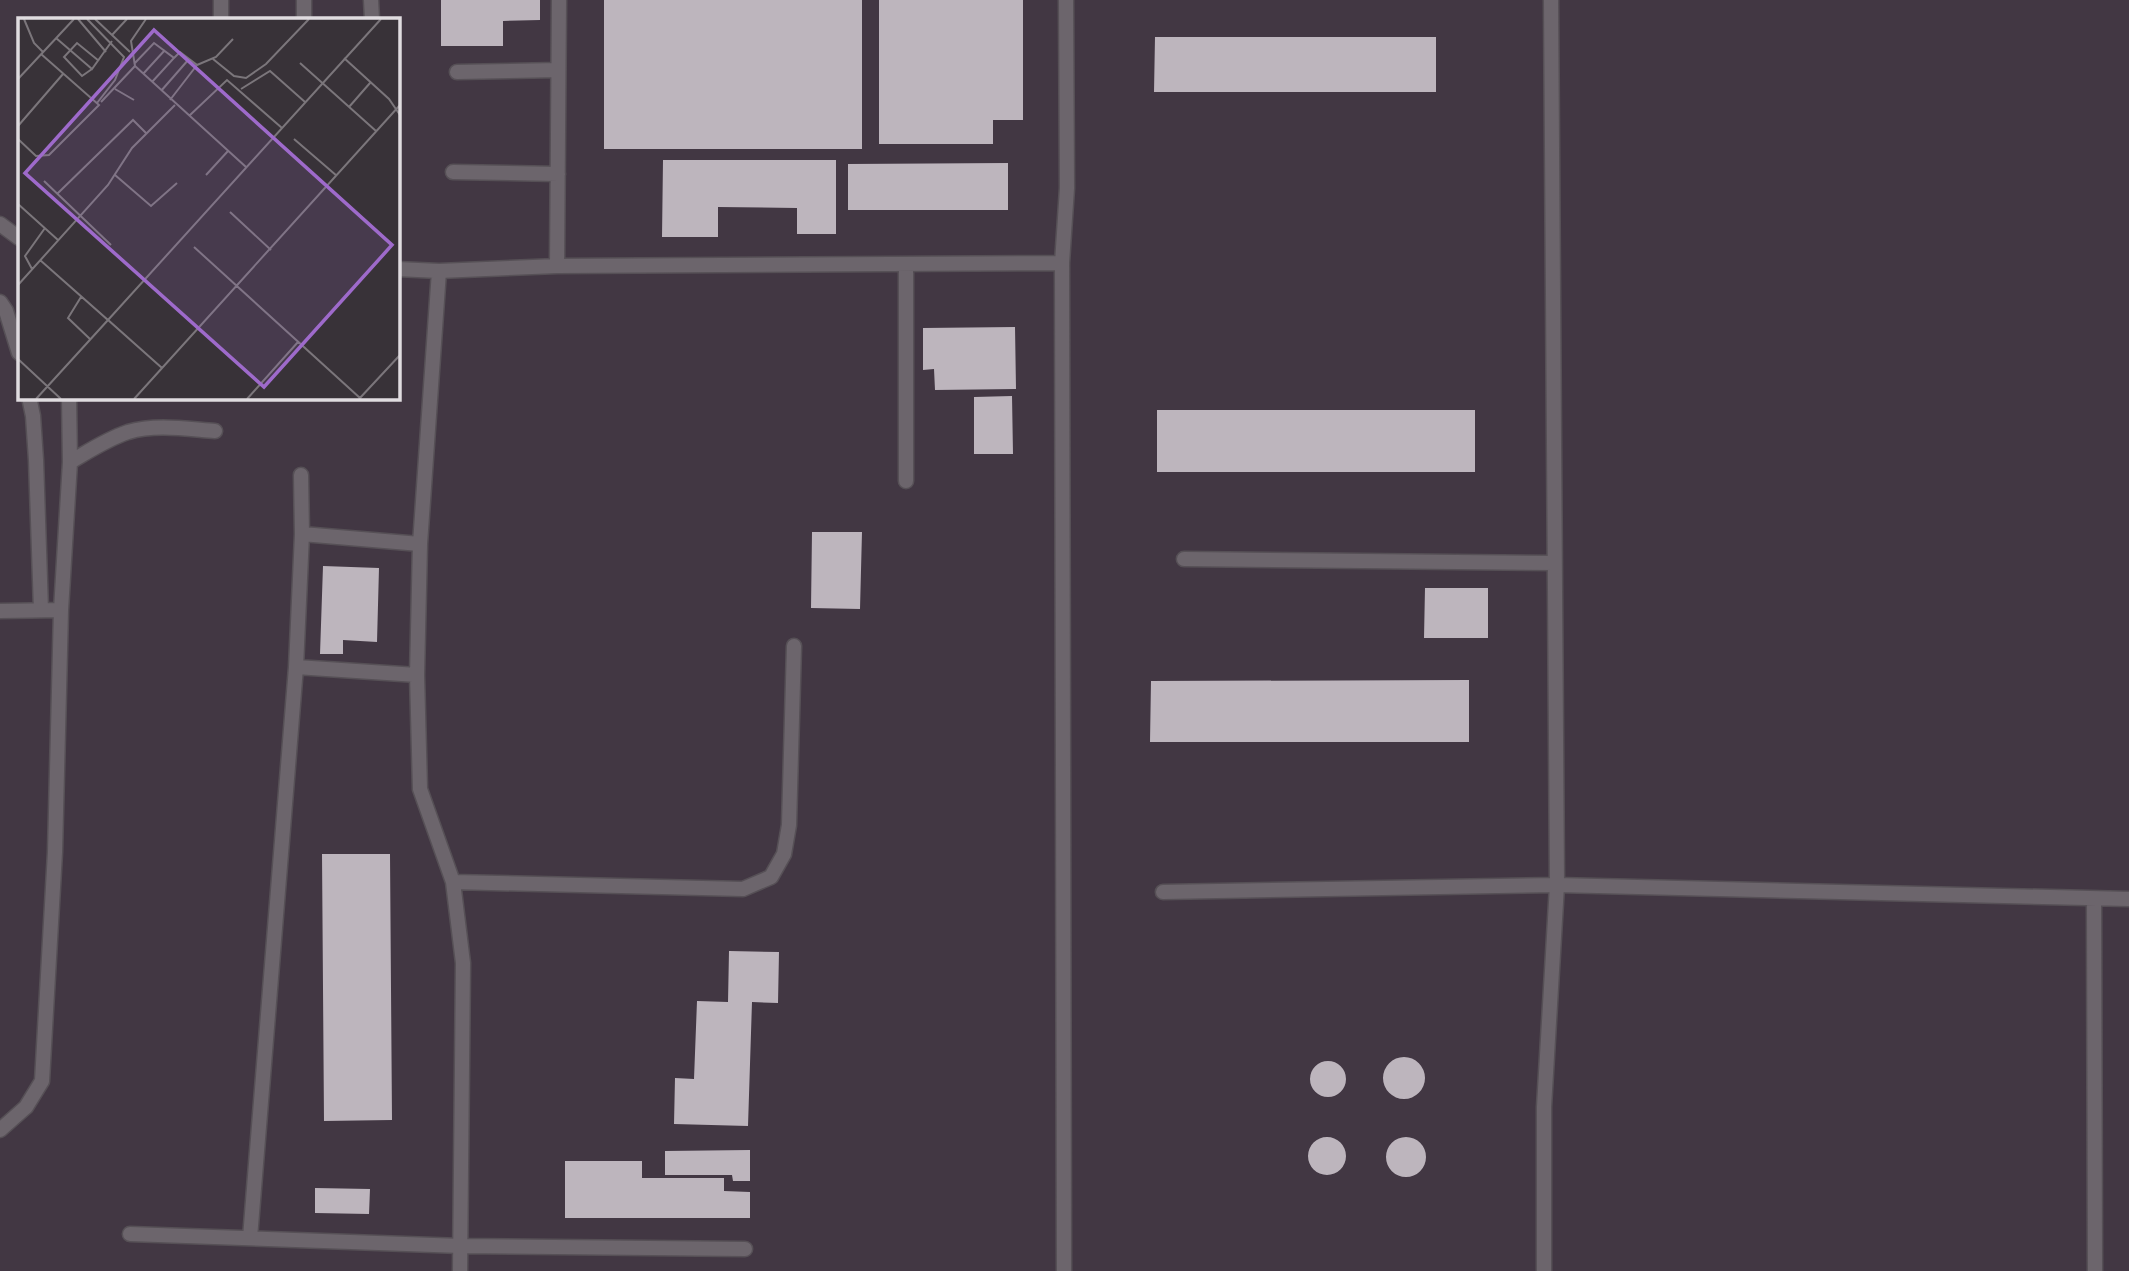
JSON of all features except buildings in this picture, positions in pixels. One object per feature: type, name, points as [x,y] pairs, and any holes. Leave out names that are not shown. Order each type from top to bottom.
[{"type":"lane","points":[[221,0],[221,18]]},
{"type":"lane","points":[[304,0],[304,18]]},
{"type":"lane","points":[[371,0],[372,18]]},
{"type":"lane","points":[[558,266],[559,0]]},
{"type":"lane","points":[[1064,1271],[1062,263],[1067,188],[1066,0]]},
{"type":"lane","points":[[1544,1271],[1544,1107],[1557,886],[1550,0]]},
{"type":"lane","points":[[457,72],[558,70]]},
{"type":"lane","points":[[453,172],[558,174]]},
{"type":"lane","points":[[0,224],[18,237]]},
{"type":"lane","points":[[399,270],[558,266],[1062,263]]},
{"type":"lane","points":[[906,265],[906,481]]},
{"type":"lane","points":[[439,271],[420,544],[416,675],[419,789],[453,882],[463,963],[460,1271]]},
{"type":"lane","points":[[0,302],[6,311],[18,350]]},
{"type":"lane","points":[[29,399],[36,460],[41,610]]},
{"type":"lane","points":[[0,1130],[26,1107],[42,1081],[55,852],[61,610],[70,462],[69,399]]},
{"type":"lane","points":[[70,462],[103,442],[130,431],[171,428],[215,431]]},
{"type":"lane","points":[[250,1238],[296,667],[302,534],[301,475]]},
{"type":"lane","points":[[302,534],[420,544]]},
{"type":"lane","points":[[1184,559],[1554,563]]},
{"type":"lane","points":[[0,611],[61,610]]},
{"type":"lane","points":[[453,882],[743,889],[771,877],[784,854],[789,824],[794,646]]},
{"type":"lane","points":[[296,667],[416,675]]},
{"type":"lane","points":[[1163,892],[1557,886],[2129,899]]},
{"type":"lane","points":[[2094,899],[2095,1271]]},
{"type":"lane","points":[[130,1234],[461,1246],[745,1249]]},
{"type":"shaded area","points":[[0,0],[2129,0],[2129,1271],[0,1271]]}]
